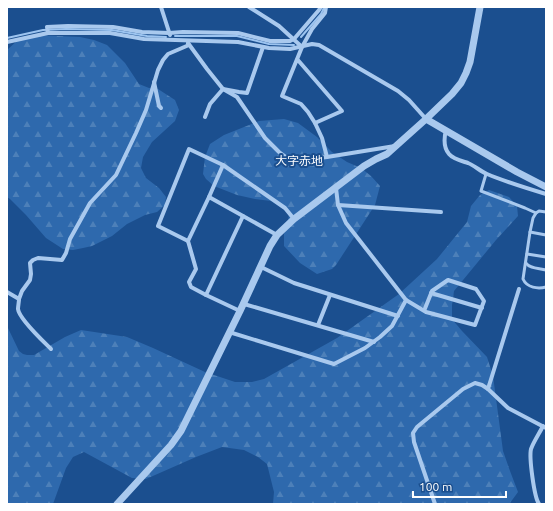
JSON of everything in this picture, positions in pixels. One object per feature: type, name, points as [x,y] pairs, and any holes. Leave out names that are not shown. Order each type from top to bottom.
[{"type":"street","points":[[161,7],[171,39]]},
{"type":"street","points":[[249,7],[279,26],[302,47]]},
{"type":"street","points":[[48,31],[47,27],[113,27],[142,32],[238,33],[270,41],[290,41],[294,39],[321,7]]},
{"type":"street","points":[[326,7],[325,12],[312,29],[302,47],[282,96],[302,104],[308,112],[322,138],[327,157]]},
{"type":"street","points":[[118,504],[181,432],[244,304],[270,246],[277,235],[294,219],[364,166],[387,154],[452,94],[461,83],[470,62],[480,7]]},
{"type":"street","points":[[7,42],[48,31],[110,33],[144,39],[171,39],[188,43],[238,42],[269,48],[290,49],[312,44],[319,45],[398,91],[409,100],[426,119],[517,172],[546,187]]},
{"type":"street","points":[[188,43],[223,89],[237,97],[265,138],[279,152],[290,160],[297,161],[327,157],[397,145]]},
{"type":"street","points":[[51,349],[20,316],[18,310],[19,299],[22,291],[30,280],[30,263],[38,258],[62,260],[66,253],[70,239],[90,203],[116,175],[146,110],[158,70],[163,60],[168,54],[188,43]]},
{"type":"street","points":[[223,89],[247,93],[263,47]]},
{"type":"street","points":[[297,59],[342,111],[315,123]]},
{"type":"street","points":[[154,82],[159,106],[161,108]]},
{"type":"street","points":[[205,117],[210,104],[223,89]]},
{"type":"street","points":[[446,130],[444,141],[445,148],[448,154],[454,158],[470,164],[486,174],[546,194]]},
{"type":"street","points":[[188,241],[158,226],[189,149],[223,165],[285,208],[294,219]]},
{"type":"street","points":[[223,165],[188,241],[196,269],[189,282],[191,287],[240,311]]},
{"type":"street","points":[[336,188],[338,205],[346,223],[406,300],[424,311],[475,324],[484,301],[476,289],[448,280],[432,291],[424,311]]},
{"type":"street","points":[[209,197],[277,235]]},
{"type":"street","points":[[338,205],[441,212]]},
{"type":"street","points":[[206,295],[243,216]]},
{"type":"street","points":[[261,267],[294,283],[398,316]]},
{"type":"street","points":[[488,389],[519,289]]},
{"type":"street","points":[[7,292],[19,299]]},
{"type":"street","points":[[431,294],[482,308]]},
{"type":"street","points":[[318,325],[330,295]]},
{"type":"street","points":[[229,332],[334,364],[366,348],[392,326],[406,300]]},
{"type":"street","points":[[244,304],[374,342]]},
{"type":"street","points":[[435,504],[414,442],[414,434],[417,427],[463,389],[475,383],[488,389],[508,408],[544,427],[531,450],[534,490],[537,502],[539,504]]},
{"type":"lane","points":[[486,174],[481,191],[536,213],[539,211],[546,212]]},
{"type":"lane","points":[[536,213],[533,218],[530,232],[523,279],[529,286],[540,288],[546,287]]},
{"type":"lane","points":[[530,232],[546,235]]},
{"type":"lane","points":[[527,254],[546,257]]},
{"type":"lane","points":[[525,262],[530,267],[546,270]]},
{"type":"green space","points":[[36,35],[80,37],[107,45],[125,63],[139,84],[149,88],[158,89],[175,100],[179,110],[175,121],[152,142],[143,157],[141,168],[146,178],[159,188],[166,197],[165,205],[157,212],[145,215],[127,224],[112,236],[92,246],[73,250],[63,249],[46,238],[26,215],[7,197],[7,50],[18,40]]},
{"type":"green space","points":[[284,119],[298,123],[317,137],[332,152],[347,162],[361,168],[380,186],[375,205],[336,265],[332,269],[317,274],[300,263],[284,246],[284,234],[289,213],[271,201],[237,195],[214,186],[203,174],[205,157],[210,144],[224,135],[259,121]]},
{"type":"green space","points":[[489,190],[509,197],[517,206],[518,216],[454,291],[452,319],[487,357],[493,376],[503,451],[518,492],[510,503],[273,504],[274,492],[267,464],[258,457],[244,450],[222,447],[146,479],[132,478],[84,452],[73,457],[66,468],[53,504],[7,504],[7,326],[19,351],[27,355],[34,355],[65,337],[81,330],[127,337],[205,372],[235,382],[252,382],[264,379],[337,338],[399,294],[437,259],[467,222],[471,206],[480,195]]},
{"type":"waterway","points":[[301,37],[321,14],[324,7]]},
{"type":"waterway","points":[[7,38],[43,30],[66,29],[112,30],[147,36],[166,37]]},
{"type":"waterway","points":[[175,36],[237,36],[269,44],[294,45]]},
{"type":"district","name":"大字赤地","points":[[299,160]]}]
